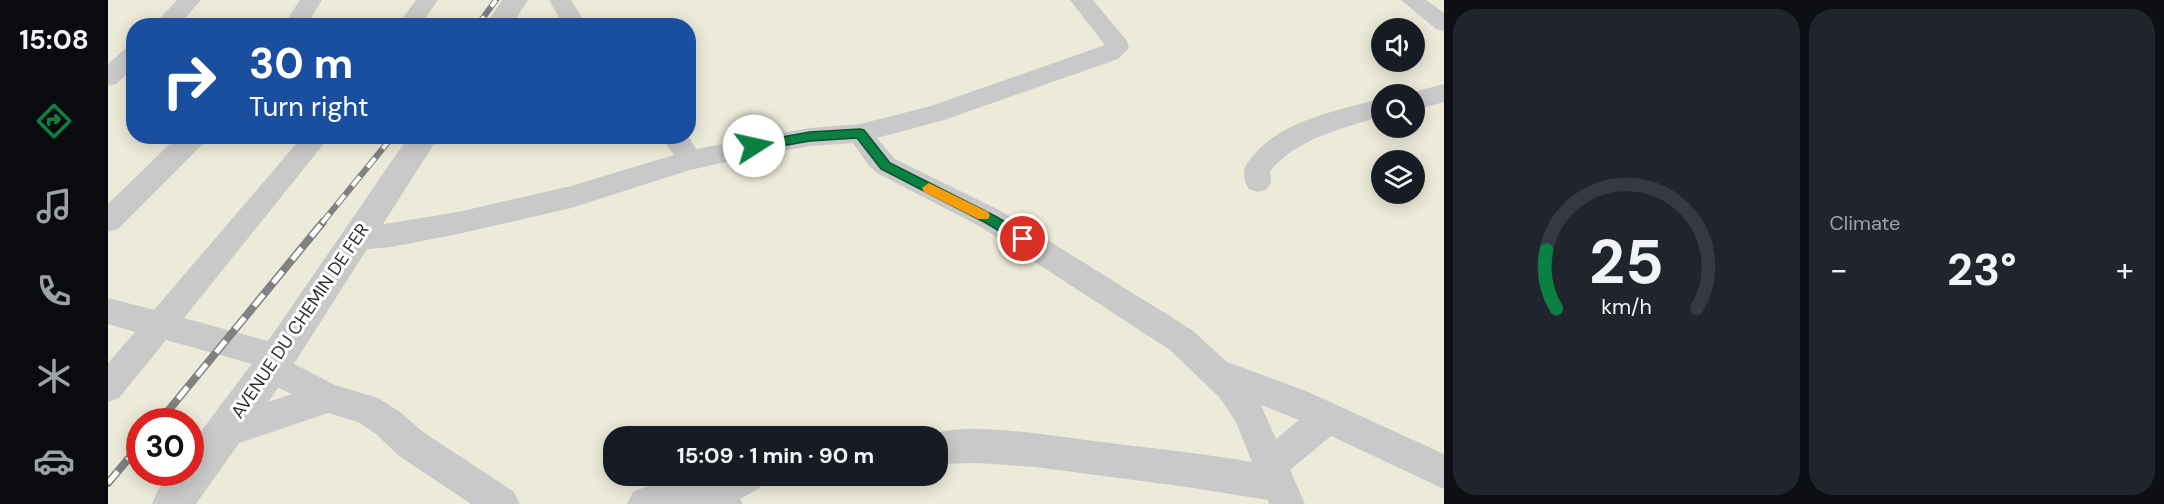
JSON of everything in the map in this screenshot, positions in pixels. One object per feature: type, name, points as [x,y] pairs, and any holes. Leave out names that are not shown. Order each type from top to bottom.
[{"type":"street","points":[[172,18],[190,0]]},
{"type":"street","points":[[299,18],[311,0]]},
{"type":"street","points":[[414,18],[427,0]]},
{"type":"street","points":[[503,18],[515,0]]},
{"type":"street","points":[[560,0],[571,18]]},
{"type":"street","points":[[358,238],[391,236],[571,197],[690,160],[799,139],[860,133],[935,114],[1110,53],[1117,48],[1116,41],[1081,0]]},
{"type":"street","points":[[1412,0],[1444,24]]},
{"type":"street","points":[[108,78],[126,61]]},
{"type":"street","points":[[1425,98],[1444,93]]},
{"type":"street","points":[[1258,183],[1257,169],[1274,149],[1306,131],[1371,111]]},
{"type":"street","points":[[860,133],[886,166],[991,219],[1181,340],[1231,387],[1248,412],[1279,484]]},
{"type":"street","points":[[108,221],[187,144]]},
{"type":"street","points":[[108,387],[311,144]]},
{"type":"street","name":"AVENUE DU CHEMIN DE FER","points":[[172,504],[275,363],[419,144]]},
{"type":"street","points":[[680,144],[690,160]]},
{"type":"street","points":[[108,311],[162,325],[275,363],[295,379],[328,398],[366,409],[388,423],[411,444],[502,504]]},
{"type":"street","points":[[1219,374],[1259,387],[1329,417],[1400,453],[1444,472]]},
{"type":"street","points":[[224,432],[328,398]]},
{"type":"street","points":[[1279,484],[1329,417]]},
{"type":"street","points":[[948,447],[970,446],[1024,449],[1182,468],[1279,484]]},
{"type":"street","points":[[645,504],[698,493],[720,501],[731,486]]},
{"type":"shaded area","points":[[108,0],[1444,0],[1444,504],[108,504]]},
{"type":"railway","points":[[483,18],[496,0]]},
{"type":"railway","points":[[322,223],[386,144]]},
{"type":"railway","points":[[170,408],[323,222]]},
{"type":"railway","points":[[108,483],[126,462]]},
{"type":"slow traffic","points":[[929,188],[983,215]]},
{"type":"route","points":[[754,146],[810,137],[860,133],[878,159],[886,166],[991,219],[1023,239]]}]
